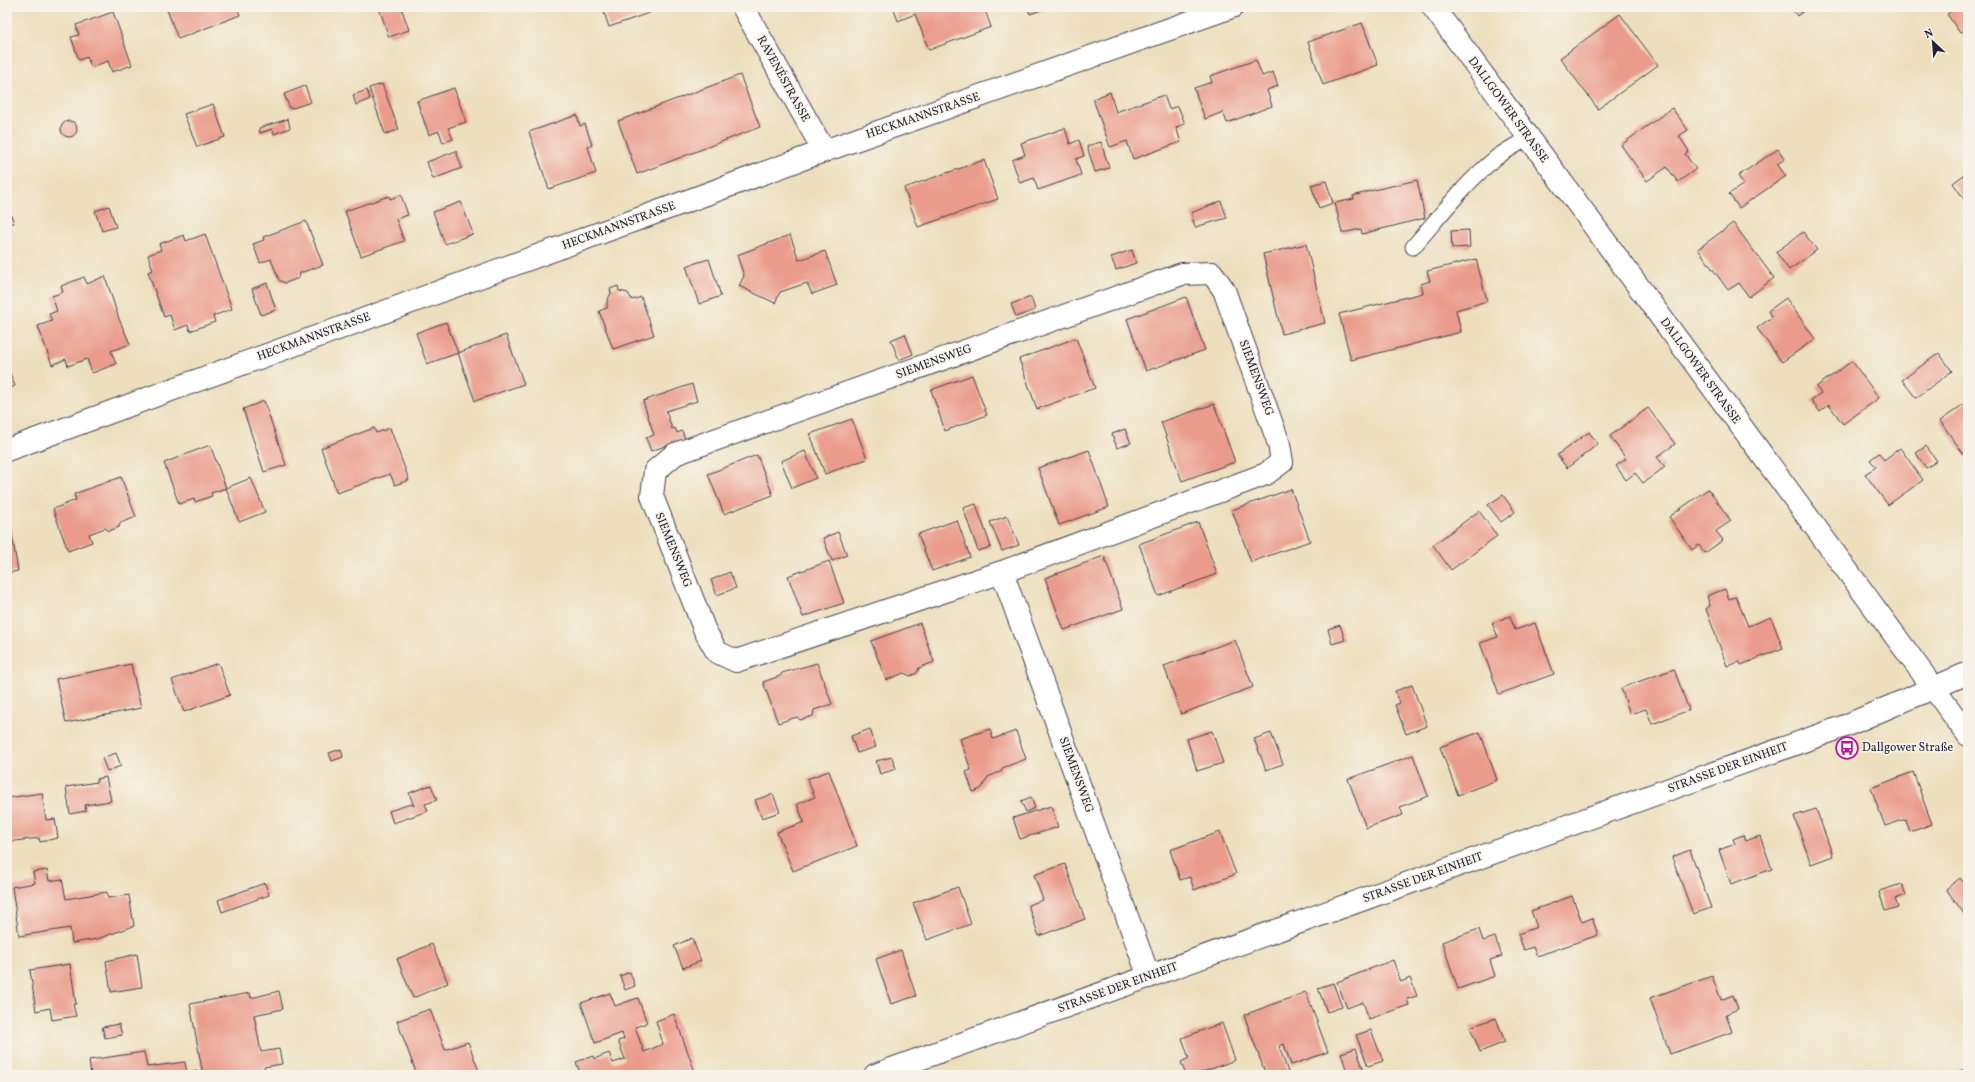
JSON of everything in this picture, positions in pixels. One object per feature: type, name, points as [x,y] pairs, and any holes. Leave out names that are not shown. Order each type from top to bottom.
[{"type":"street","name":"RAVENÉSTRASSE","points":[[743,7],[824,151]]},
{"type":"street","name":"HECKMANNSTRASSE","points":[[7,450],[824,151],[1232,7]]},
{"type":"street","name":"DALLGOWER STRASSE","points":[[1433,7],[1968,735]]},
{"type":"street","name":"SIEMENSWEG","points":[[1212,273],[1224,290],[1279,444],[1282,462],[1266,474],[1002,572],[736,661],[717,652],[705,630],[652,496],[655,471],[675,454],[682,451],[1182,274],[1212,273]]},
{"type":"street","name":"SIEMENSWEG","points":[[1002,572],[1149,977]]},
{"type":"street","name":"STRASSE DER EINHEIT","points":[[875,1075],[1845,726],[1968,673]]},
{"type":"lane","points":[[1413,247],[1462,189],[1498,156],[1528,138]]},
{"type":"building","points":[[166,7],[237,7],[240,15],[178,39]]},
{"type":"building","points":[[401,7],[409,30],[389,37],[379,8]]},
{"type":"building","points":[[602,7],[662,7],[663,8],[609,27]]},
{"type":"building","points":[[893,7],[984,7],[991,27],[929,50],[915,14],[898,21]]},
{"type":"building","points":[[1027,7],[1050,7],[1030,14]]},
{"type":"building","points":[[1510,7],[1525,7],[1521,10],[1513,11]]},
{"type":"building","points":[[1791,7],[1805,7],[1806,9],[1797,16]]},
{"type":"building","points":[[1957,7],[1968,7],[1968,28],[1960,33],[1947,14]]},
{"type":"building","points":[[113,12],[132,65],[112,72],[108,61],[91,67],[87,57],[79,60],[71,37],[79,35],[76,25]]},
{"type":"building","points":[[1620,14],[1658,65],[1598,109],[1560,58]]},
{"type":"building","points":[[1362,23],[1378,65],[1323,85],[1308,42]]},
{"type":"building","points":[[1256,60],[1262,76],[1273,72],[1278,86],[1267,90],[1272,106],[1227,123],[1223,112],[1205,119],[1194,88],[1212,82],[1210,76]]},
{"type":"building","points":[[740,75],[760,127],[637,174],[618,121]]},
{"type":"building","points":[[382,84],[399,130],[385,134],[369,88]]},
{"type":"building","points":[[305,86],[311,102],[290,109],[284,94]]},
{"type":"building","points":[[454,88],[466,122],[448,128],[453,139],[443,143],[439,131],[429,135],[417,101]]},
{"type":"building","points":[[367,90],[370,99],[356,105],[353,95]]},
{"type":"building","points":[[1110,92],[1116,112],[1164,95],[1169,109],[1178,106],[1185,124],[1176,127],[1181,142],[1133,159],[1127,141],[1110,147],[1093,99]]},
{"type":"building","points":[[213,104],[225,137],[197,147],[184,114]]},
{"type":"building","points":[[1672,108],[1688,130],[1679,136],[1689,151],[1685,154],[1696,169],[1678,182],[1667,167],[1647,181],[1621,145]]},
{"type":"building","points":[[577,115],[580,126],[585,124],[592,145],[588,147],[596,173],[549,189],[529,132]]},
{"type":"building","points":[[288,119],[290,128],[274,134],[272,129],[260,133],[259,128]]},
{"type":"building","points":[[66,121],[72,121],[77,126],[75,135],[72,137],[66,137],[61,132],[61,126]]},
{"type":"building","points":[[1065,128],[1070,144],[1079,140],[1084,156],[1076,159],[1081,175],[1038,190],[1034,178],[1020,183],[1012,160],[1025,155],[1021,143]]},
{"type":"building","points":[[1101,142],[1109,168],[1095,172],[1087,146]]},
{"type":"building","points":[[1778,149],[1785,159],[1777,164],[1786,176],[1739,208],[1729,194],[1744,184],[1738,176]]},
{"type":"building","points":[[456,151],[462,168],[433,179],[427,162]]},
{"type":"building","points":[[984,160],[998,199],[918,227],[904,188]]},
{"type":"building","points":[[1968,172],[1968,205],[1953,183]]},
{"type":"building","points":[[1417,180],[1425,218],[1362,234],[1361,229],[1342,233],[1335,203],[1354,199],[1353,196],[1370,191]]},
{"type":"building","points":[[1326,181],[1333,203],[1319,208],[1311,185]]},
{"type":"building","points":[[401,195],[408,215],[396,219],[404,241],[361,256],[345,211],[389,196],[390,199]]},
{"type":"building","points":[[1221,201],[1227,218],[1195,227],[1191,213]]},
{"type":"building","points":[[461,202],[473,234],[445,244],[433,212]]},
{"type":"building","points":[[7,205],[14,223],[7,225]]},
{"type":"building","points":[[109,206],[116,227],[102,231],[95,211]]},
{"type":"building","points":[[306,221],[323,265],[300,273],[299,278],[285,283],[279,280],[271,259],[260,263],[253,244],[264,240],[263,237]]},
{"type":"building","points":[[1733,223],[1774,278],[1749,297],[1739,283],[1728,290],[1698,249]]},
{"type":"building","points":[[1469,230],[1470,247],[1452,248],[1451,231]]},
{"type":"building","points":[[1803,232],[1817,250],[1789,270],[1776,252]]},
{"type":"building","points":[[205,234],[232,309],[213,316],[215,322],[190,331],[188,325],[175,330],[170,315],[164,317],[148,272],[153,270],[148,255],[161,250],[159,244],[184,235],[186,241]]},
{"type":"building","points":[[790,235],[799,260],[825,251],[837,285],[812,294],[807,283],[780,292],[775,303],[739,286],[744,276],[737,255]]},
{"type":"building","points":[[1306,244],[1325,323],[1282,334],[1263,254]]},
{"type":"building","points":[[1132,250],[1136,263],[1116,270],[1111,257]]},
{"type":"building","points":[[709,259],[721,296],[699,304],[686,266]]},
{"type":"building","points":[[1476,259],[1487,301],[1456,310],[1461,332],[1351,360],[1339,314],[1423,293],[1421,284],[1430,281],[1427,271]]},
{"type":"building","points":[[105,276],[119,319],[130,344],[111,351],[116,364],[92,373],[87,359],[68,366],[66,359],[52,365],[38,326],[52,321],[49,314],[57,311],[52,296],[63,292],[61,286],[84,277],[87,284]]},
{"type":"building","points":[[267,283],[276,310],[261,315],[252,289]]},
{"type":"building","points":[[618,286],[619,291],[628,293],[632,300],[641,297],[654,335],[613,349],[599,311],[607,308],[607,301],[611,293],[610,289]]},
{"type":"building","points":[[1031,297],[1035,310],[1016,317],[1011,304]]},
{"type":"building","points":[[1186,297],[1205,350],[1146,371],[1127,319]]},
{"type":"building","points":[[1786,298],[1815,339],[1782,362],[1757,328],[1772,317],[1768,311]]},
{"type":"building","points":[[446,322],[458,353],[427,364],[416,333]]},
{"type":"building","points":[[905,334],[913,354],[899,360],[891,340]]},
{"type":"building","points":[[506,335],[524,384],[475,401],[458,353]]},
{"type":"building","points":[[1076,338],[1095,388],[1037,409],[1019,359]]},
{"type":"building","points":[[1939,353],[1952,371],[1916,398],[1902,380]]},
{"type":"building","points":[[1852,361],[1879,398],[1843,424],[1829,405],[1820,412],[1811,400],[1821,393],[1816,387]]},
{"type":"building","points":[[7,366],[15,386],[7,389]]},
{"type":"building","points":[[972,375],[987,415],[945,431],[931,390]]},
{"type":"building","points":[[692,384],[697,401],[666,411],[672,429],[675,428],[677,433],[682,431],[685,439],[651,451],[646,438],[654,435],[643,401]]},
{"type":"building","points":[[264,401],[286,465],[264,472],[243,409]]},
{"type":"building","points":[[1968,401],[1968,460],[1940,421]]},
{"type":"building","points":[[1214,404],[1235,462],[1182,481],[1161,422]]},
{"type":"building","points":[[1648,408],[1675,444],[1657,457],[1665,467],[1643,483],[1635,473],[1626,480],[1616,466],[1626,459],[1610,436]]},
{"type":"building","points":[[852,419],[867,459],[825,474],[810,434]]},
{"type":"building","points":[[374,428],[376,433],[390,428],[409,480],[395,485],[390,474],[337,493],[321,448]]},
{"type":"building","points":[[1125,429],[1131,443],[1117,448],[1112,434]]},
{"type":"building","points":[[1589,432],[1598,444],[1567,468],[1557,455]]},
{"type":"building","points":[[210,445],[226,488],[211,493],[212,496],[195,502],[194,499],[179,504],[164,463]]},
{"type":"building","points":[[1926,446],[1937,461],[1926,468],[1916,453]]},
{"type":"building","points":[[1900,448],[1923,480],[1888,505],[1865,474],[1876,467],[1870,460],[1879,453],[1884,460]]},
{"type":"building","points":[[1089,450],[1109,507],[1059,525],[1038,468]]},
{"type":"building","points":[[805,451],[816,478],[792,488],[781,461]]},
{"type":"building","points":[[757,455],[773,495],[724,514],[708,474]]},
{"type":"building","points":[[121,477],[136,517],[120,523],[119,527],[109,531],[105,528],[89,534],[92,542],[68,551],[53,509],[76,500],[74,494]]},
{"type":"building","points":[[251,478],[265,512],[239,522],[226,488]]},
{"type":"building","points":[[1291,489],[1310,541],[1251,562],[1232,510]]},
{"type":"building","points":[[1708,489],[1731,521],[1716,531],[1723,540],[1705,553],[1699,545],[1692,550],[1669,517]]},
{"type":"building","points":[[1503,495],[1515,512],[1501,522],[1488,505]]},
{"type":"building","points":[[976,504],[991,547],[978,551],[963,508]]},
{"type":"building","points":[[1479,511],[1497,536],[1451,570],[1433,545]]},
{"type":"building","points":[[1007,516],[1019,545],[1002,551],[990,522]]},
{"type":"building","points":[[957,520],[970,557],[932,571],[918,534]]},
{"type":"building","points":[[1198,522],[1217,574],[1158,596],[1139,544]]},
{"type":"building","points":[[10,523],[18,571],[7,573],[7,524]]},
{"type":"building","points":[[838,532],[847,555],[832,561],[823,538]]},
{"type":"building","points":[[1104,556],[1123,609],[1064,630],[1045,578]]},
{"type":"building","points":[[829,561],[844,603],[803,617],[788,576]]},
{"type":"building","points":[[730,572],[736,588],[717,595],[711,580]]},
{"type":"building","points":[[1725,589],[1729,599],[1736,597],[1748,626],[1771,617],[1783,648],[1741,665],[1740,662],[1727,666],[1706,609],[1710,606],[1707,596]]},
{"type":"building","points":[[1510,616],[1515,630],[1535,623],[1554,674],[1499,694],[1480,643],[1498,637],[1492,623]]},
{"type":"building","points":[[920,623],[934,662],[919,668],[917,673],[910,676],[904,673],[886,680],[871,641]]},
{"type":"building","points":[[1340,625],[1345,640],[1332,644],[1328,629]]},
{"type":"building","points":[[1235,640],[1253,687],[1181,714],[1164,666]]},
{"type":"building","points":[[218,663],[230,695],[184,712],[172,680]]},
{"type":"building","points":[[817,663],[832,704],[814,710],[813,716],[800,720],[797,717],[778,723],[763,682],[780,676],[782,673]]},
{"type":"building","points":[[131,664],[141,708],[66,723],[56,679]]},
{"type":"building","points":[[1674,669],[1689,710],[1652,724],[1646,709],[1630,714],[1621,688]]},
{"type":"building","points":[[1412,685],[1427,726],[1406,734],[1395,705],[1400,703],[1395,691]]},
{"type":"building","points":[[870,729],[876,747],[857,753],[851,736]]},
{"type":"building","points":[[990,729],[993,739],[1016,731],[1026,759],[1002,768],[1002,771],[988,777],[981,789],[973,792],[966,772],[971,770],[960,739]]},
{"type":"building","points":[[1212,731],[1223,763],[1197,771],[1187,739]]},
{"type":"building","points":[[1480,732],[1497,780],[1458,795],[1440,747]]},
{"type":"building","points":[[1271,733],[1283,764],[1266,770],[1254,739]]},
{"type":"building","points":[[341,749],[343,757],[332,761],[329,753]]},
{"type":"building","points":[[116,753],[121,766],[107,771],[102,758]]},
{"type":"building","points":[[1413,755],[1428,796],[1400,807],[1403,815],[1366,828],[1348,779]]},
{"type":"building","points":[[892,757],[896,769],[880,774],[876,761]]},
{"type":"building","points":[[829,771],[857,846],[793,871],[777,832],[804,822],[797,804],[815,797],[807,779]]},
{"type":"building","points":[[1913,772],[1932,824],[1910,832],[1906,819],[1885,826],[1871,788]]},
{"type":"building","points":[[106,777],[111,801],[85,805],[86,811],[70,814],[66,787],[97,782],[97,779]]},
{"type":"building","points":[[431,785],[437,800],[425,804],[428,811],[393,823],[389,811],[411,804],[414,806],[409,793]]},
{"type":"building","points":[[42,793],[46,820],[55,819],[58,838],[40,842],[39,838],[7,842],[7,798]]},
{"type":"building","points":[[773,794],[780,812],[762,818],[755,800]]},
{"type":"building","points":[[1031,797],[1035,808],[1026,812],[1021,801]]},
{"type":"building","points":[[1051,806],[1058,827],[1020,839],[1013,818]]},
{"type":"building","points":[[1816,809],[1833,856],[1811,864],[1794,816]]},
{"type":"building","points":[[1220,832],[1236,874],[1194,890],[1190,877],[1180,880],[1170,850]]},
{"type":"building","points":[[1743,835],[1745,841],[1760,836],[1772,869],[1731,884],[1719,850],[1735,844],[1733,839]]},
{"type":"building","points":[[1690,850],[1711,908],[1693,914],[1672,857]]},
{"type":"building","points":[[1065,864],[1085,919],[1039,936],[1028,905],[1043,900],[1034,875]]},
{"type":"building","points":[[47,870],[49,881],[62,879],[66,899],[107,892],[108,898],[129,895],[134,926],[97,939],[72,943],[70,928],[19,936],[12,887],[35,883],[33,872]]},
{"type":"building","points":[[1960,878],[1968,888],[1968,919],[1946,889]]},
{"type":"building","points":[[265,883],[269,895],[222,912],[218,900]]},
{"type":"building","points":[[1902,884],[1906,895],[1895,899],[1898,907],[1885,911],[1879,891]]},
{"type":"building","points":[[958,887],[971,924],[927,940],[913,903]]},
{"type":"building","points":[[1572,896],[1582,922],[1592,918],[1598,935],[1537,956],[1533,947],[1524,950],[1518,934],[1537,927],[1531,911]]},
{"type":"building","points":[[1479,929],[1483,941],[1495,937],[1502,956],[1490,960],[1495,976],[1458,989],[1442,942]]},
{"type":"building","points":[[692,938],[701,961],[683,968],[674,946]]},
{"type":"building","points":[[432,944],[448,983],[413,998],[397,959]]},
{"type":"building","points":[[901,950],[916,996],[891,1004],[876,959]]},
{"type":"building","points":[[137,954],[142,987],[111,992],[106,961]]},
{"type":"building","points":[[1393,960],[1401,982],[1410,978],[1417,996],[1407,999],[1409,1005],[1369,1019],[1363,1002],[1347,1008],[1337,982]]},
{"type":"building","points":[[70,964],[76,1004],[73,1004],[76,1016],[52,1020],[50,1008],[36,1011],[30,970]]},
{"type":"building","points":[[630,972],[635,986],[625,990],[620,976]]},
{"type":"building","points":[[1712,976],[1721,1000],[1733,995],[1738,1009],[1726,1014],[1732,1032],[1670,1054],[1650,998]]},
{"type":"building","points":[[1333,983],[1342,1007],[1327,1012],[1318,988]]},
{"type":"building","points":[[279,991],[283,1009],[254,1015],[261,1052],[279,1049],[282,1064],[264,1067],[266,1075],[203,1075],[190,1004],[250,993],[251,998]]},
{"type":"building","points":[[1306,992],[1328,1052],[1291,1065],[1284,1044],[1279,1046],[1289,1075],[1266,1075],[1244,1015]]},
{"type":"building","points":[[610,993],[615,1006],[638,998],[647,1023],[635,1027],[644,1052],[663,1044],[656,1021],[674,1014],[696,1075],[581,1075],[576,1062],[593,1056],[594,1059],[609,1053],[613,1063],[625,1059],[618,1041],[624,1039],[622,1033],[595,1043],[581,1003]]},
{"type":"building","points":[[430,1009],[445,1050],[468,1042],[479,1071],[468,1075],[417,1075],[397,1021]]},
{"type":"building","points":[[1496,1018],[1505,1042],[1480,1052],[1470,1027]]},
{"type":"building","points":[[1222,1023],[1235,1060],[1195,1075],[1186,1075],[1181,1062],[1189,1058],[1182,1038]]},
{"type":"building","points":[[119,1024],[122,1035],[105,1038],[102,1027]]},
{"type":"building","points":[[1371,1030],[1383,1061],[1368,1066],[1356,1035]]},
{"type":"building","points":[[1356,1048],[1365,1074],[1348,1075],[1341,1053]]},
{"type":"building","points":[[144,1052],[147,1067],[185,1062],[187,1073],[197,1071],[198,1075],[91,1075],[89,1060]]},
{"type":"building","points":[[1968,1068],[1968,1075],[1948,1075]]},
{"type":"place","name":"Dallgower Straße","points":[[1847,748]]}]
